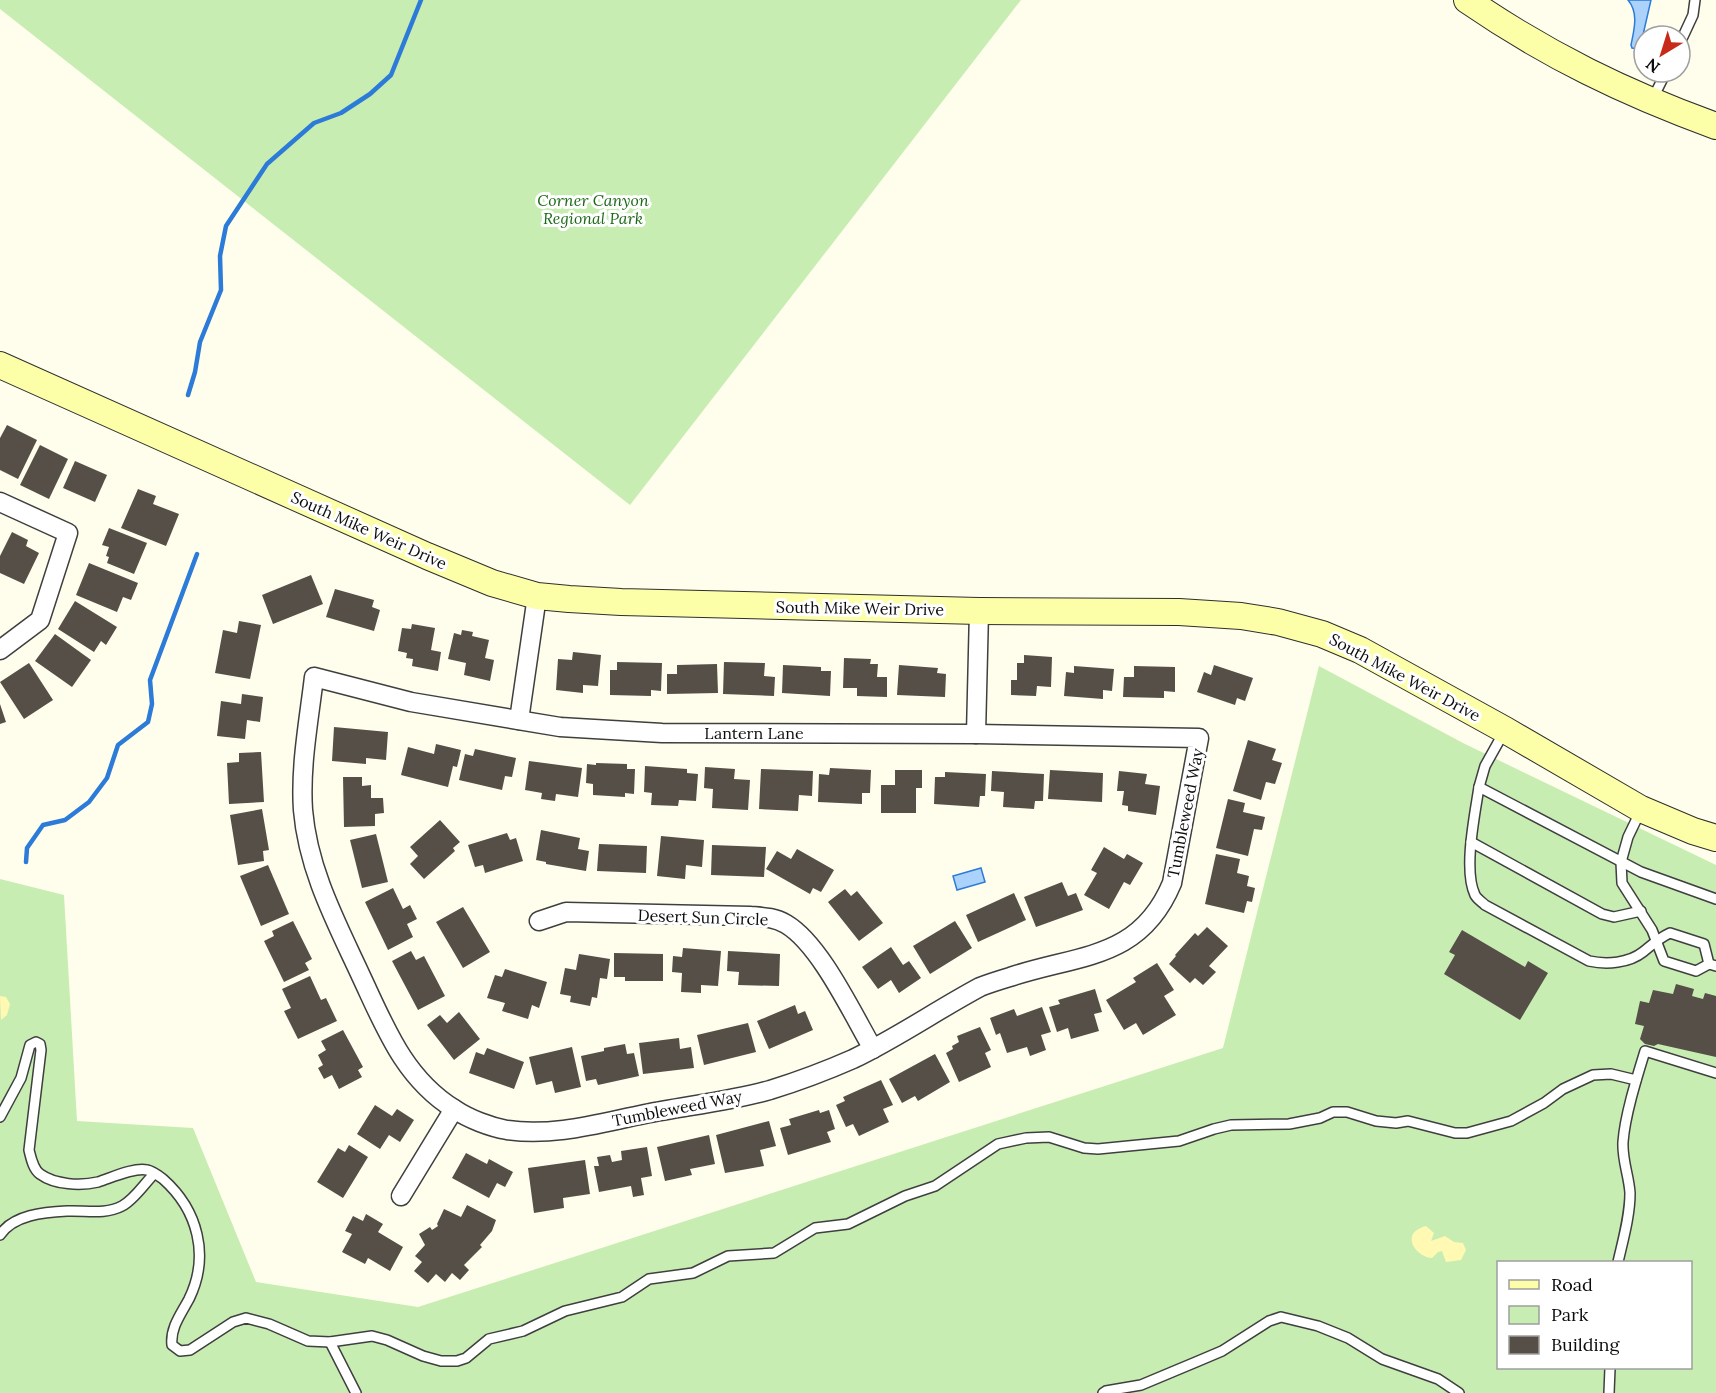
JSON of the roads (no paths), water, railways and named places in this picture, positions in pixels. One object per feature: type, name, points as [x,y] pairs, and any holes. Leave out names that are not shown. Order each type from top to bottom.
[{"type":"street","points":[[1467,0],[1504,26],[1552,54],[1651,102],[1716,126]]},
{"type":"street","name":"South Mike Weir Drive","points":[[0,364],[428,556],[492,583],[537,596],[621,602],[979,611],[1179,612],[1241,616],[1278,622],[1322,634],[1360,650],[1641,809],[1716,838]]},
{"type":"street","points":[[0,502],[68,533],[40,620],[0,650]]},
{"type":"street","points":[[519,720],[537,596]]},
{"type":"street","points":[[976,734],[979,611]]},
{"type":"street","name":"Lantern Lane","points":[[314,677],[411,702],[560,727],[662,733],[976,734],[1199,738]]},
{"type":"street","name":"Tumbleweed Way","points":[[314,677],[306,746],[303,809],[310,856],[322,893],[388,1035],[404,1063],[426,1087],[454,1109],[478,1121],[505,1130],[562,1130],[770,1090],[851,1060],[983,986],[1036,968],[1104,952],[1141,931],[1164,902],[1172,884],[1199,738]]},
{"type":"street","name":"Desert Sun Circle","points":[[539,921],[567,912],[750,916],[768,917],[784,922],[796,931],[818,955],[873,1049]]},
{"type":"street","points":[[401,1196],[454,1109]]},
{"type":"lane","points":[[1689,24],[1693,15],[1695,0]]},
{"type":"lane","points":[[1651,102],[1660,84]]},
{"type":"lane","points":[[1505,730],[1485,766],[1479,787],[1471,842],[1471,874],[1476,897],[1485,905],[1589,962],[1600,964],[1628,960],[1642,953],[1655,940],[1670,933],[1704,944],[1713,965],[1696,971],[1664,961],[1655,940],[1652,930],[1622,883],[1621,862],[1628,837],[1641,809]]},
{"type":"lane","points":[[1479,787],[1641,872],[1716,899]]},
{"type":"lane","points":[[1471,842],[1602,914],[1614,917],[1641,911]]},
{"type":"lane","points":[[0,1117],[21,1078],[30,1045],[36,1042],[40,1044],[41,1050],[28,1150],[39,1173],[62,1183],[82,1183],[98,1182],[147,1170],[162,1179],[179,1197],[193,1219],[200,1238],[197,1275],[190,1297],[171,1336],[172,1345],[180,1351],[190,1350],[233,1322],[246,1318],[269,1324],[309,1341],[330,1342],[372,1336],[441,1361],[466,1358],[489,1339],[523,1331],[565,1311],[622,1297],[649,1279],[693,1273],[728,1256],[774,1253],[815,1228],[848,1224],[905,1196],[935,1186],[988,1149],[1010,1140],[1049,1137],[1084,1148],[1098,1149],[1179,1141],[1231,1125],[1289,1124],[1320,1118],[1333,1112],[1347,1112],[1376,1121],[1396,1123],[1408,1121],[1455,1133],[1467,1133],[1511,1121],[1544,1103],[1563,1089],[1593,1074],[1611,1074],[1636,1080]]},
{"type":"lane","points":[[1618,1261],[1628,1217],[1630,1192],[1623,1142],[1636,1080],[1645,1051],[1716,1073]]},
{"type":"lane","points":[[0,1235],[15,1221],[35,1215],[67,1211],[108,1211],[123,1206],[154,1174]]},
{"type":"lane","points":[[1103,1393],[1141,1385],[1222,1351],[1269,1321],[1281,1317],[1318,1326],[1348,1338],[1382,1359],[1438,1380],[1459,1393]]},
{"type":"lane","points":[[330,1342],[356,1393]]},
{"type":"lane","points":[[1610,1369],[1610,1393]]},
{"type":"water","points":[[1628,0],[1651,0],[1646,24],[1634,24],[1634,10]]},
{"type":"water","points":[[981,868],[985,882],[957,890],[953,876]]},
{"type":"waterway","points":[[188,395],[200,342],[221,290],[220,256],[226,226],[267,164],[314,123],[341,113],[370,94],[391,75],[421,0]]},
{"type":"waterway","points":[[26,862],[27,848],[43,825],[65,820],[89,802],[107,778],[118,745],[148,722],[152,704],[150,680],[197,554]]},
{"type":"park label","name":"Corner Canyon Regional Park","points":[[593,209]]}]
